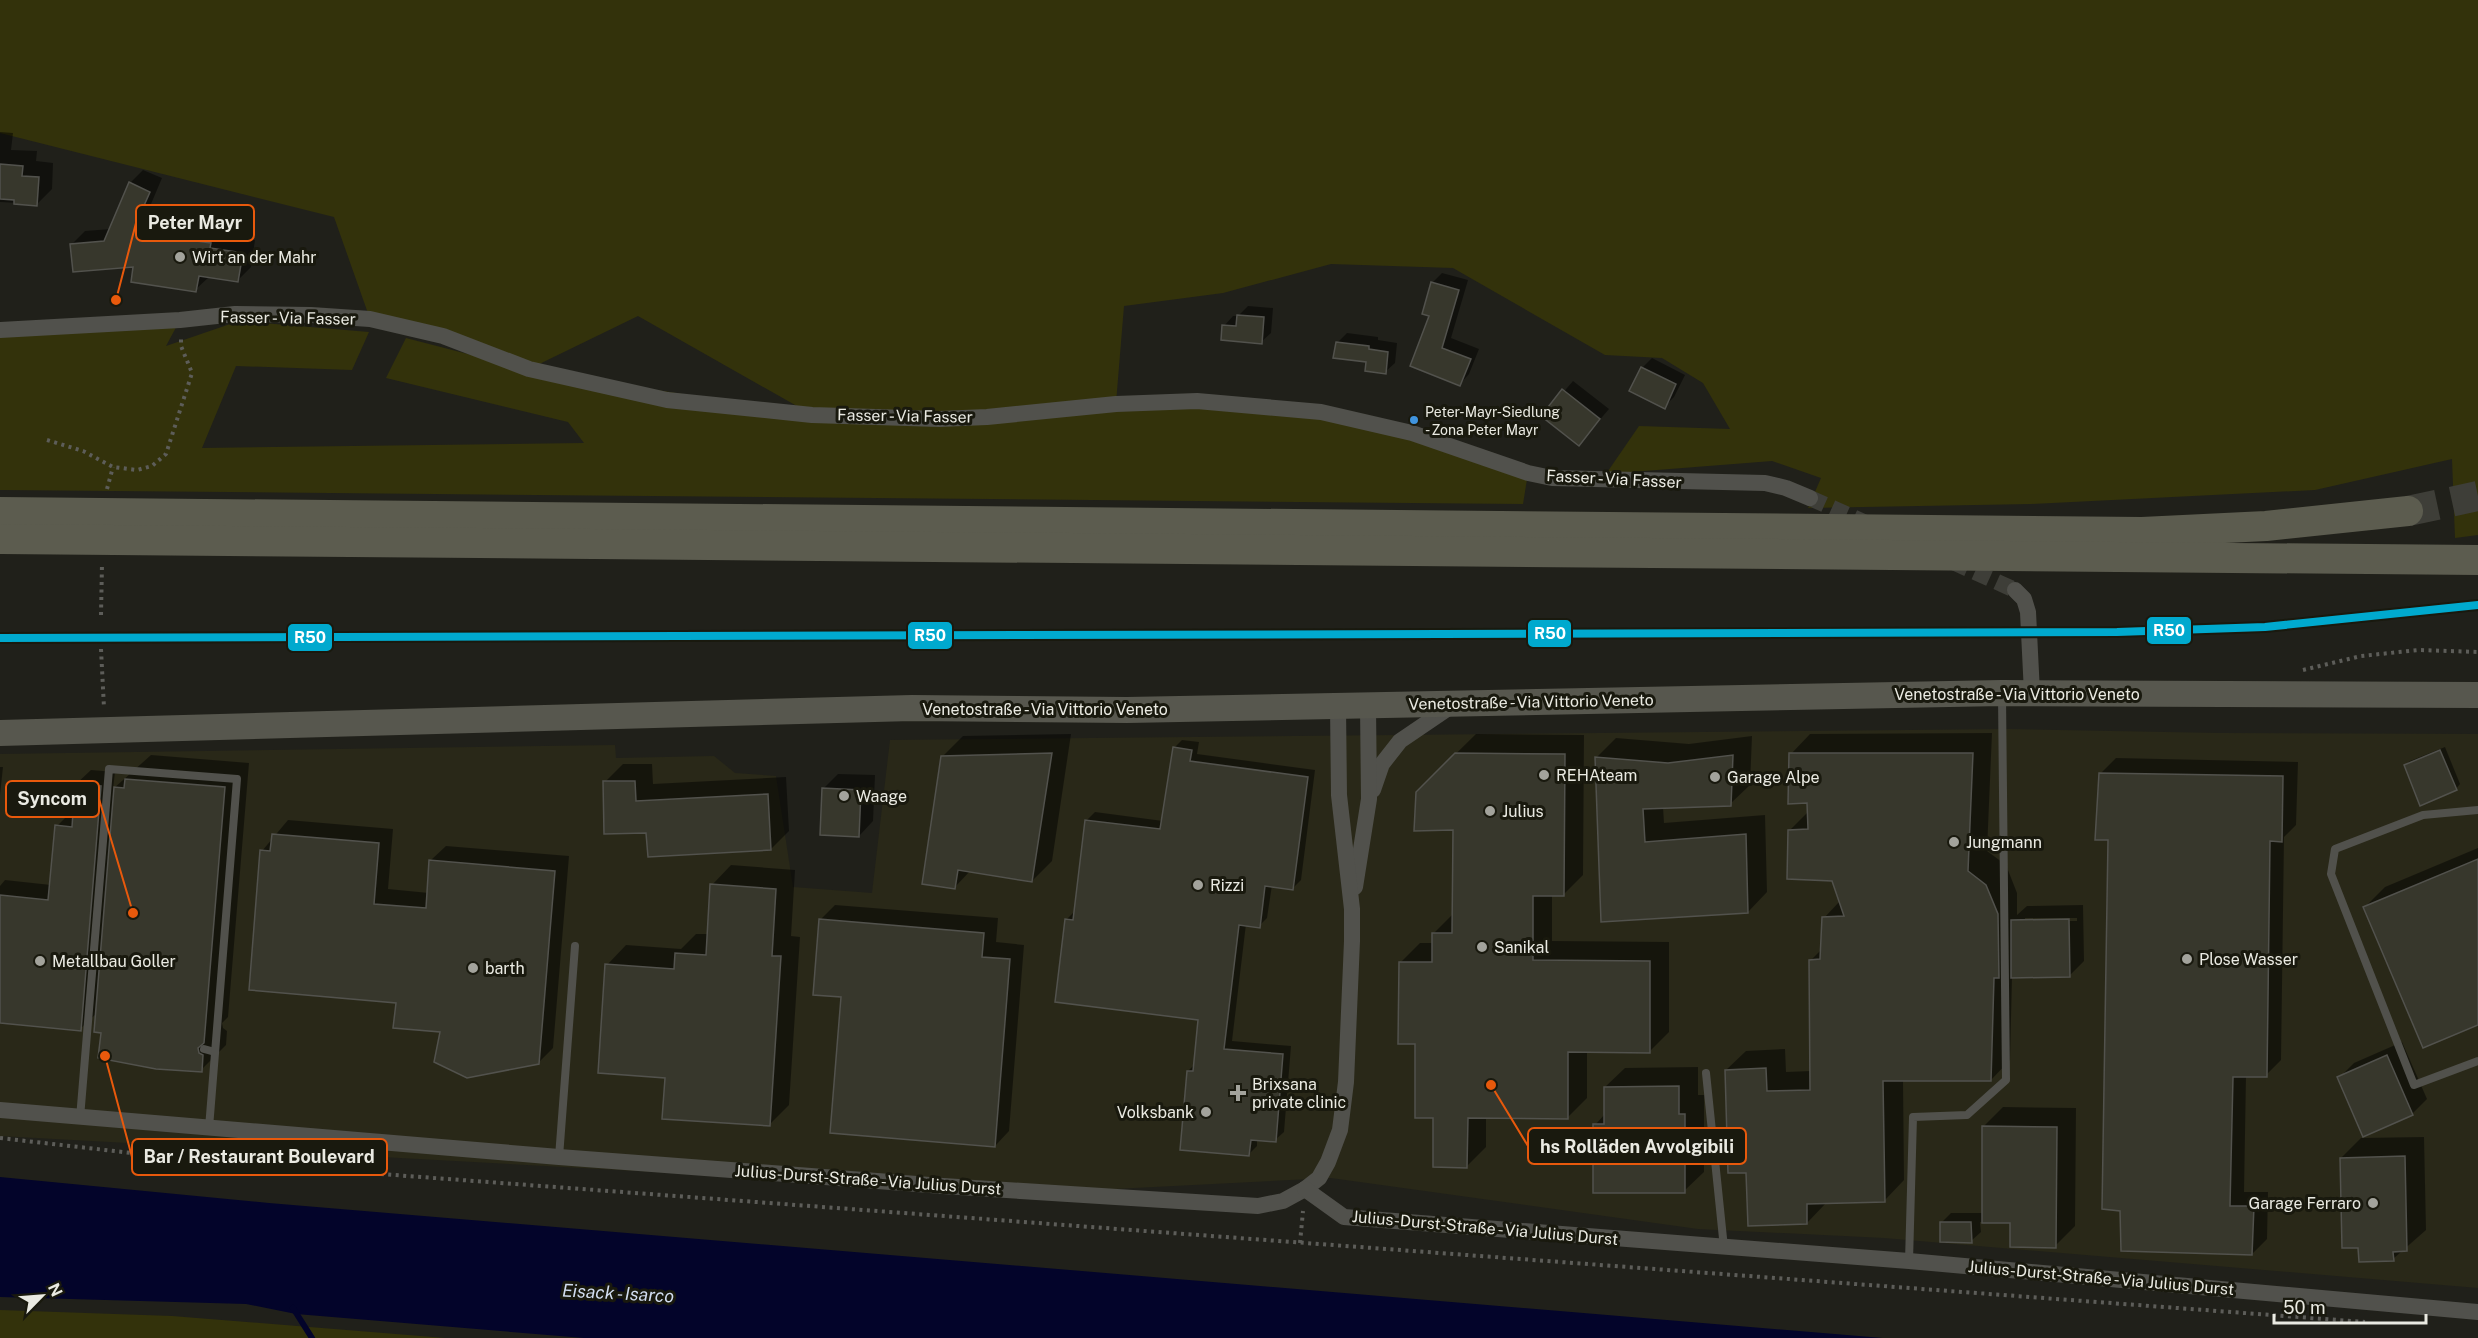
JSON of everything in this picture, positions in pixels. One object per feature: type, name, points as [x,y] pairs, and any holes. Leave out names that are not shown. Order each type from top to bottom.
[{"type":"highway","points":[[0,512],[2142,532],[2266,526],[2408,511]]},
{"type":"highway","points":[[0,539],[2478,560]]},
{"type":"main road","name":"Venetostraße - Via Vittorio Veneto","points":[[0,733],[912,708],[1127,710],[2002,693],[2478,695]]},
{"type":"street","name":"Fasser - Via Fasser","points":[[0,330],[180,320],[235,314],[311,315],[370,319],[442,336],[529,369],[667,400],[812,415],[968,418],[1116,404],[1197,401],[1321,412],[1412,433],[1528,473],[1552,478],[1765,483],[1786,488],[1810,498]]},
{"type":"street","points":[[2015,590],[2024,599],[2028,612],[2032,693]]},
{"type":"street","points":[[1305,1190],[1318,1178],[1328,1162],[1340,1130],[1346,1082],[1352,909],[1370,799],[1382,764],[1400,741],[1455,703]]},
{"type":"street","points":[[1338,706],[1339,795],[1352,909]]},
{"type":"street","points":[[1368,706],[1370,799]]},
{"type":"street","name":"Julius-Durst-Straße - Via Julius Durst","points":[[0,1110],[559,1157],[1216,1204],[1258,1206],[1283,1201],[1305,1190],[1344,1217],[1909,1262],[2478,1311]]},
{"type":"lane","points":[[1909,1262],[1913,1117],[1967,1115],[2006,1080],[2007,998],[2002,693]]},
{"type":"lane","points":[[80,1118],[109,769],[237,779],[209,1129]]},
{"type":"lane","points":[[2478,810],[2423,815],[2335,849],[2331,874],[2414,1085],[2478,1061]]},
{"type":"lane","points":[[559,1157],[575,946]]},
{"type":"lane","points":[[204,1049],[215,1052]]},
{"type":"lane","points":[[1706,1073],[1724,1248]]},
{"type":"path","points":[[47,440],[83,451],[113,467],[137,470],[152,466],[166,454],[192,373],[182,346],[180,320]]},
{"type":"path","points":[[106,490],[113,467]]},
{"type":"path","points":[[101,615],[102,558]]},
{"type":"path","points":[[101,649],[105,730]]},
{"type":"path","points":[[2303,670],[2361,656],[2419,650],[2478,652]]},
{"type":"path","points":[[0,1138],[193,1160],[2371,1323]]},
{"type":"path","points":[[193,1160],[194,1140]]},
{"type":"path","points":[[1300,1244],[1305,1190]]},
{"type":"shaded area","points":[[0,0],[2478,0],[2478,535],[2455,538],[2452,459],[2315,490],[2031,504],[1808,508],[1821,478],[1772,461],[1606,474],[1639,426],[1730,429],[1703,383],[1662,358],[1605,355],[1453,268],[1331,264],[1223,293],[1124,306],[1116,403],[1321,412],[1528,473],[1523,504],[0,490],[0,333],[180,320],[166,346],[239,321],[369,332],[352,370],[236,366],[202,448],[584,443],[568,422],[386,378],[406,338],[529,370],[811,414],[638,316],[529,369],[370,319],[334,217],[0,133]]},
{"type":"shaded area","points":[[2008,729],[2478,734],[2478,1288],[1884,1238],[1698,1229],[1331,1178],[1036,1193],[0,1136],[0,754],[615,745],[616,758],[714,756],[735,773],[776,776],[793,887],[872,893],[890,740]]},
{"type":"shaded area","points":[[0,1310],[172,1316],[445,1338],[0,1338]]},
{"type":"water","name":"Eisack - Isarco","points":[[0,1177],[269,1203],[1883,1338],[584,1338],[296,1314],[246,1304],[0,1297]]},
{"type":"building","points":[[0,164],[23,166],[22,176],[39,177],[37,206],[14,204],[14,200],[0,199]]},
{"type":"building","name":"Wirt an der Mahr","points":[[129,182],[150,192],[139,217],[199,226],[197,241],[211,243],[210,248],[243,253],[238,282],[199,276],[196,292],[131,282],[133,267],[73,272],[70,244],[104,241]]},
{"type":"building","points":[[1431,282],[1459,290],[1442,348],[1471,359],[1460,386],[1410,366],[1429,316],[1422,314]]},
{"type":"building","points":[[1237,315],[1264,317],[1262,344],[1221,340],[1222,325],[1236,326]]},
{"type":"building","points":[[1336,342],[1369,346],[1369,349],[1388,352],[1386,374],[1365,371],[1366,362],[1333,358]]},
{"type":"building","points":[[1641,367],[1676,384],[1665,409],[1629,391]]},
{"type":"building","points":[[1562,389],[1600,419],[1579,446],[1541,416]]},
{"type":"building","points":[[1173,747],[1192,750],[1190,761],[1308,777],[1293,890],[1265,886],[1260,928],[1239,925],[1224,1049],[1283,1054],[1276,1142],[1251,1140],[1249,1156],[1180,1150],[1187,1071],[1193,1071],[1198,1020],[1055,1002],[1065,919],[1073,920],[1085,820],[1160,829]]},
{"type":"building","points":[[2440,750],[2457,790],[2420,806],[2404,765]]},
{"type":"building","points":[[1052,753],[1032,882],[958,870],[955,889],[922,884],[941,756]]},
{"type":"building","points":[[1455,753],[1565,754],[1564,896],[1533,896],[1533,960],[1650,961],[1650,1053],[1568,1052],[1568,1119],[1468,1118],[1467,1168],[1433,1167],[1433,1118],[1415,1118],[1415,1044],[1398,1044],[1399,962],[1432,962],[1432,933],[1452,933],[1453,830],[1414,831],[1416,792]]},
{"type":"building","points":[[1789,753],[1973,753],[1968,871],[1986,885],[1998,914],[1999,978],[1994,978],[1991,1081],[1883,1081],[1885,1202],[1807,1204],[1807,1224],[1748,1226],[1746,1173],[1728,1173],[1725,1070],[1766,1068],[1767,1091],[1810,1090],[1809,960],[1820,959],[1822,917],[1844,916],[1832,881],[1787,879],[1788,830],[1808,829],[1807,803],[1788,804]]},
{"type":"building","points":[[1733,755],[1731,806],[1643,809],[1645,842],[1746,834],[1748,913],[1601,922],[1595,757],[1668,763]]},
{"type":"building","name":"Plose Wasser","points":[[2099,773],[2283,776],[2282,842],[2270,841],[2267,1077],[2233,1077],[2230,1206],[2254,1206],[2252,1255],[2121,1251],[2120,1211],[2102,1209],[2108,840],[2095,840]]},
{"type":"building","points":[[125,779],[225,787],[204,1043],[198,1048],[199,1053],[203,1055],[202,1072],[156,1069],[98,1058],[101,1033],[94,1032],[114,787],[124,788]]},
{"type":"building","points":[[603,781],[635,781],[636,801],[768,794],[771,850],[648,857],[646,833],[604,834]]},
{"type":"building","name":"Metallbau Goller","points":[[75,784],[101,786],[81,1031],[0,1023],[0,895],[48,900],[55,825],[72,827]]},
{"type":"building","points":[[822,788],[861,790],[859,837],[820,835]]},
{"type":"building","points":[[272,834],[379,843],[374,904],[426,908],[429,860],[555,871],[539,1064],[467,1078],[434,1062],[440,1032],[393,1028],[396,1003],[249,990],[260,850],[270,851]]},
{"type":"building","points":[[2478,859],[2478,1025],[2423,1048],[2363,907]]},
{"type":"building","points":[[710,884],[776,889],[772,956],[781,956],[770,1126],[662,1119],[665,1078],[598,1073],[605,964],[674,969],[675,953],[706,955]]},
{"type":"building","points":[[819,919],[984,933],[982,957],[1010,959],[995,1147],[830,1133],[841,997],[813,995]]},
{"type":"building","points":[[2069,919],[2070,977],[2011,978],[2011,920]]},
{"type":"building","points":[[2387,1055],[2413,1115],[2363,1137],[2337,1077]]},
{"type":"building","points":[[1679,1086],[1679,1114],[1685,1114],[1685,1193],[1593,1193],[1593,1124],[1604,1124],[1604,1087]]},
{"type":"building","points":[[1982,1126],[2057,1127],[2056,1248],[2010,1247],[2010,1223],[1982,1223]]},
{"type":"building","name":"Garage Ferraro","points":[[2405,1156],[2407,1251],[2393,1252],[2394,1261],[2359,1262],[2358,1248],[2342,1248],[2340,1158]]},
{"type":"building","points":[[1940,1222],[1971,1222],[1972,1243],[1940,1242]]},
{"type":"waterway","points":[[293,1308],[312,1338]]},
{"type":"tunnel","points":[[2408,511],[2478,496]]},
{"type":"tunnel","points":[[1810,498],[1866,523]]},
{"type":"tunnel","points":[[1953,562],[2015,590]]},
{"type":"transit line","name":"R50","points":[[0,638],[2117,632],[2265,627],[2478,605]]},
{"type":"place","name":"Wirt an der Mahr","points":[[180,257]]},
{"type":"place","name":"Peter Mayr","points":[[116,300]]},
{"type":"place","name":"Peter-Mayr-Siedlung - Zona Peter Mayr","points":[[1414,420]]},
{"type":"place","name":"REHAteam","points":[[1544,775]]},
{"type":"place","name":"Garage Alpe","points":[[1715,777]]},
{"type":"place","name":"Waage","points":[[844,796]]},
{"type":"place","name":"Julius","points":[[1490,811]]},
{"type":"place","name":"Jungmann","points":[[1954,842]]},
{"type":"place","name":"Rizzi","points":[[1198,885]]},
{"type":"place","name":"Syncom","points":[[133,913]]},
{"type":"place","name":"Sanikal","points":[[1482,947]]},
{"type":"place","name":"Plose Wasser","points":[[2187,959]]},
{"type":"place","name":"Metallbau Goller","points":[[40,961]]},
{"type":"place","name":"barth","points":[[473,968]]},
{"type":"place","name":"Bar / Restaurant Boulevard","points":[[105,1056]]},
{"type":"place","name":"hs Rolläden Avvolgibili","points":[[1491,1085]]},
{"type":"place","name":"Brixsana private clinic","points":[[1238,1093]]},
{"type":"place","name":"Volksbank","points":[[1206,1112]]},
{"type":"place","name":"Garage Ferraro","points":[[2373,1203]]}]
